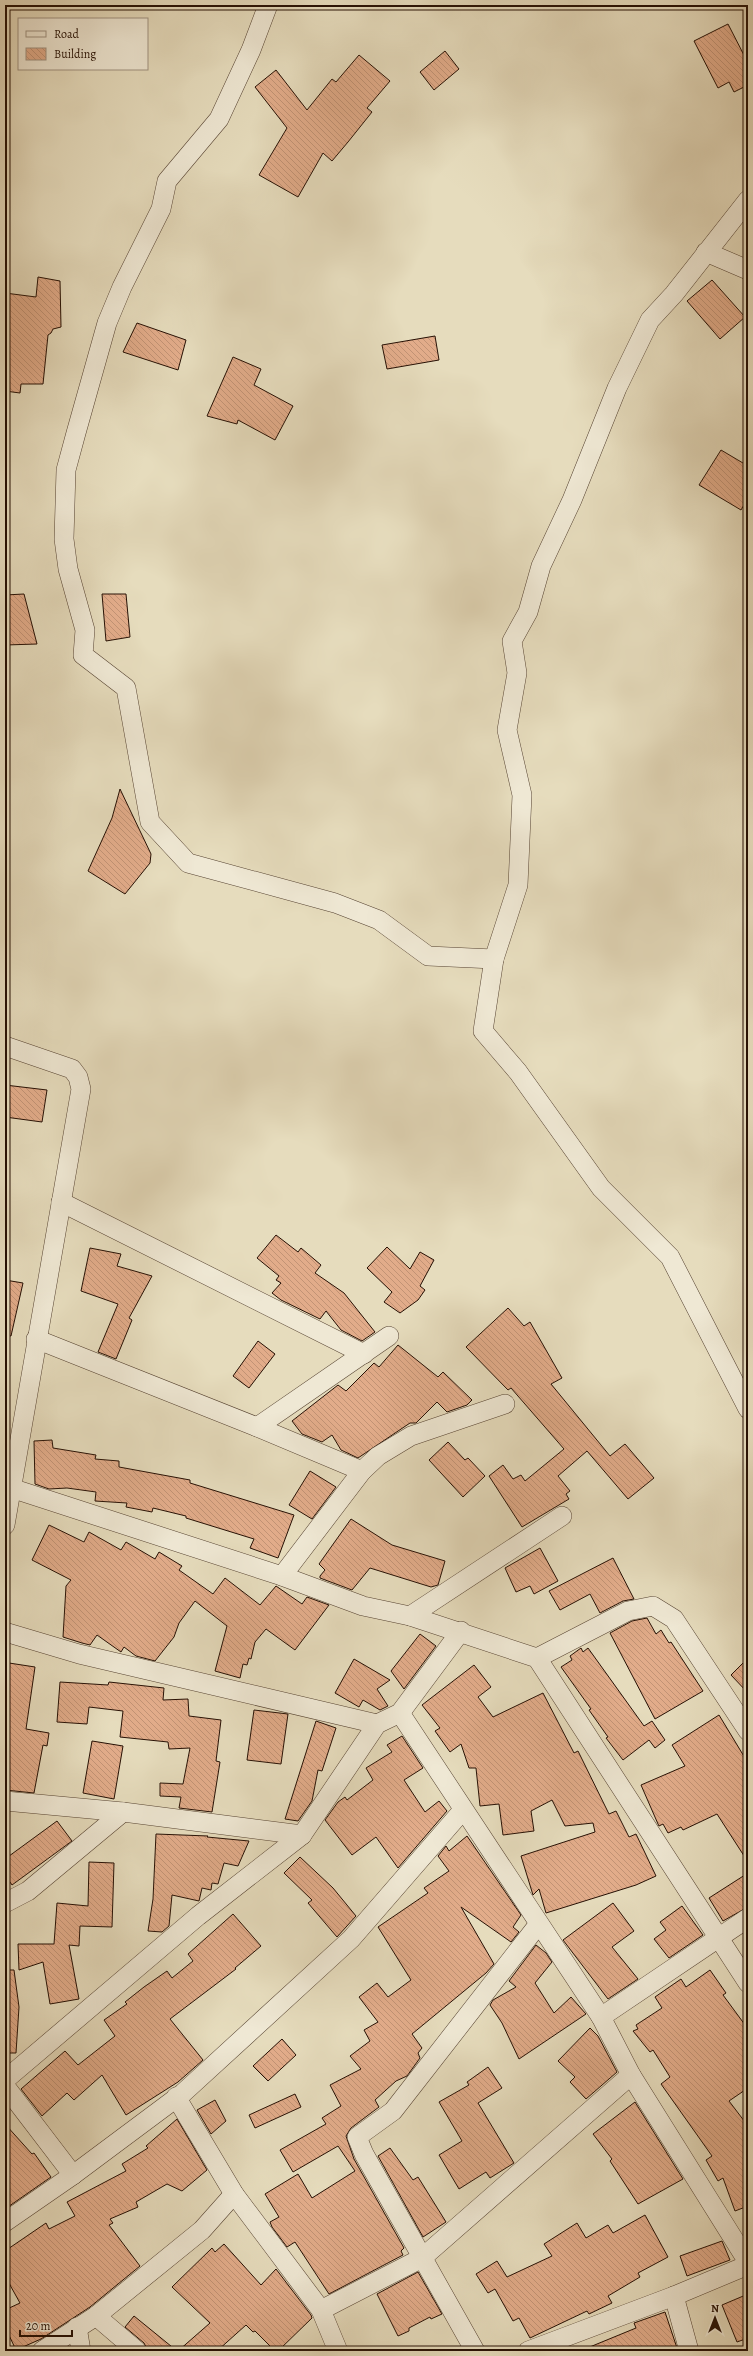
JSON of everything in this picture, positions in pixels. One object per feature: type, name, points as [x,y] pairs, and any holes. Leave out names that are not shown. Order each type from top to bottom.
[{"type":"street","points":[[268,5],[251,50],[218,119],[167,181],[161,209],[122,287],[107,323],[66,470],[64,539],[68,569],[85,630],[83,655],[126,688],[150,822],[188,863],[335,903],[379,920],[428,956],[494,959]]},
{"type":"street","points":[[748,200],[674,294],[650,320],[618,388],[572,500],[541,566],[528,612],[512,641],[517,673],[507,730],[522,795],[518,885],[494,959],[483,1031],[518,1072],[601,1188],[670,1257],[748,1409]]},
{"type":"street","points":[[706,252],[748,270]]},
{"type":"street","points":[[5,1046],[72,1069],[78,1077],[81,1090],[36,1339],[5,1525]]},
{"type":"street","points":[[61,1202],[364,1354]]},
{"type":"street","points":[[257,1427],[390,1336]]},
{"type":"street","points":[[36,1339],[257,1427],[362,1471]]},
{"type":"street","points":[[282,1576],[362,1471],[378,1456],[411,1436],[505,1404]]},
{"type":"street","points":[[11,1488],[282,1576],[363,1606],[410,1616],[461,1631],[537,1658],[717,1939],[748,1983]]},
{"type":"street","points":[[410,1616],[562,1516]]},
{"type":"street","points":[[537,1658],[628,1611],[653,1606],[674,1619],[748,1732]]},
{"type":"street","points":[[5,2080],[198,1916],[302,1835],[377,1724],[400,1713],[461,1631]]},
{"type":"street","points":[[5,1632],[79,1654],[377,1724]]},
{"type":"street","points":[[400,1713],[538,1925],[601,2017],[631,2075],[748,2263],[674,2296],[528,2351]]},
{"type":"street","points":[[5,1801],[123,1812],[302,1835]]},
{"type":"street","points":[[5,2222],[73,2175],[183,2093],[350,1939],[463,1810]]},
{"type":"street","points":[[5,1903],[28,1891],[123,1812]]},
{"type":"street","points":[[601,2017],[748,1918]]},
{"type":"street","points":[[475,2351],[364,2154],[357,2137],[393,2111],[538,1925]]},
{"type":"street","points":[[321,2310],[422,2258],[631,2075]]},
{"type":"street","points":[[5,2086],[73,2175]]},
{"type":"street","points":[[176,2097],[234,2194],[321,2310],[338,2351]]},
{"type":"street","points":[[42,2351],[96,2316],[202,2230],[234,2194]]},
{"type":"street","points":[[674,2296],[689,2351]]},
{"type":"street","points":[[96,2316],[138,2351]]},
{"type":"street","points":[[77,2327],[81,2351]]},
{"type":"building","points":[[728,24],[748,63],[748,85],[734,92],[729,82],[718,88],[694,41]]},
{"type":"building","points":[[445,51],[459,69],[434,90],[420,72]]},
{"type":"building","points":[[359,55],[390,81],[367,108],[372,112],[348,142],[332,161],[323,153],[298,197],[259,175],[287,128],[255,87],[276,70],[307,110],[332,79],[336,82]]},
{"type":"building","points":[[38,277],[60,281],[61,327],[53,329],[48,335],[43,384],[21,384],[20,393],[5,391],[5,293],[36,297]]},
{"type":"building","points":[[712,280],[745,317],[720,339],[687,301]]},
{"type":"building","points":[[137,323],[186,340],[178,370],[123,352]]},
{"type":"building","points":[[435,336],[439,360],[387,369],[382,345]]},
{"type":"building","points":[[233,357],[261,369],[254,385],[293,406],[275,440],[238,420],[237,424],[207,416]]},
{"type":"building","points":[[721,450],[748,466],[748,498],[741,510],[699,485]]},
{"type":"building","points":[[24,594],[37,644],[5,645],[5,595]]},
{"type":"building","points":[[102,594],[126,594],[130,637],[106,641]]},
{"type":"building","points":[[120,789],[151,854],[150,863],[125,894],[88,871],[112,818]]},
{"type":"building","points":[[5,1085],[47,1090],[42,1122],[5,1117]]},
{"type":"building","points":[[276,1235],[298,1252],[301,1248],[321,1265],[315,1273],[344,1293],[375,1332],[362,1341],[341,1330],[326,1311],[320,1319],[281,1300],[272,1293],[281,1283],[276,1280],[279,1276],[257,1258]]},
{"type":"building","points":[[387,1247],[410,1269],[420,1252],[434,1260],[420,1286],[425,1290],[418,1300],[400,1313],[384,1302],[392,1292],[367,1268]]},
{"type":"building","points":[[90,1248],[121,1254],[117,1266],[152,1276],[129,1318],[132,1320],[116,1359],[98,1352],[118,1304],[81,1291]]},
{"type":"building","points":[[5,1280],[23,1283],[11,1336],[5,1335]]},
{"type":"building","points":[[508,1308],[524,1326],[530,1322],[562,1378],[551,1384],[610,1456],[625,1444],[654,1478],[628,1499],[587,1451],[558,1476],[570,1491],[566,1494],[569,1499],[522,1527],[489,1476],[503,1465],[513,1479],[521,1475],[525,1481],[564,1449],[511,1388],[508,1390],[466,1347]]},
{"type":"building","points":[[258,1341],[275,1354],[249,1388],[233,1376]]},
{"type":"building","points":[[398,1345],[438,1377],[443,1372],[472,1400],[467,1405],[447,1412],[437,1402],[416,1423],[410,1423],[358,1458],[341,1450],[332,1435],[322,1442],[302,1434],[292,1421],[338,1385],[346,1391],[374,1363],[379,1367]]},
{"type":"building","points":[[52,1440],[53,1448],[96,1455],[95,1459],[119,1461],[119,1467],[190,1480],[190,1483],[294,1515],[278,1558],[250,1548],[254,1539],[186,1518],[186,1516],[153,1508],[152,1512],[126,1507],[127,1503],[95,1501],[96,1492],[67,1488],[49,1489],[35,1484],[34,1441]]},
{"type":"building","points":[[448,1442],[465,1460],[468,1458],[485,1476],[463,1497],[429,1460]]},
{"type":"building","points":[[310,1471],[336,1487],[312,1519],[289,1505]]},
{"type":"building","points":[[351,1519],[392,1545],[445,1561],[438,1585],[431,1587],[370,1568],[352,1590],[320,1578],[325,1570],[319,1564]]},
{"type":"building","points":[[49,1525],[84,1542],[89,1532],[121,1550],[126,1542],[155,1559],[159,1552],[182,1566],[179,1570],[213,1594],[225,1578],[260,1605],[276,1586],[302,1604],[307,1597],[329,1605],[295,1650],[266,1629],[255,1642],[251,1659],[249,1658],[247,1665],[243,1664],[240,1678],[215,1671],[227,1626],[195,1601],[179,1623],[174,1637],[155,1661],[136,1656],[124,1647],[121,1652],[97,1635],[90,1645],[82,1643],[63,1637],[66,1586],[71,1580],[32,1560]]},
{"type":"building","points":[[540,1548],[558,1581],[534,1594],[530,1586],[516,1592],[505,1568]]},
{"type":"building","points":[[613,1558],[634,1599],[623,1601],[600,1613],[590,1594],[560,1610],[549,1591]]},
{"type":"building","points":[[647,1618],[656,1634],[661,1630],[669,1643],[671,1642],[703,1691],[655,1719],[610,1633],[632,1621]]},
{"type":"building","points":[[420,1634],[436,1646],[404,1689],[391,1671]]},
{"type":"building","points":[[581,1648],[583,1652],[588,1648],[644,1726],[652,1721],[665,1740],[655,1748],[649,1740],[623,1760],[606,1738],[608,1737],[589,1710],[591,1709],[561,1667],[572,1660],[570,1656]]},
{"type":"building","points":[[748,1658],[748,1693],[731,1675]]},
{"type":"building","points":[[354,1659],[390,1680],[377,1689],[388,1706],[380,1710],[363,1700],[359,1707],[335,1693]]},
{"type":"building","points":[[9,1663],[35,1667],[26,1729],[49,1733],[47,1746],[43,1745],[34,1793],[5,1790],[5,1689]]},
{"type":"building","points":[[474,1665],[491,1687],[478,1697],[493,1717],[543,1693],[574,1753],[578,1751],[609,1814],[616,1811],[629,1837],[636,1834],[656,1876],[636,1885],[546,1913],[539,1889],[533,1895],[521,1856],[595,1832],[593,1823],[565,1826],[552,1800],[531,1811],[534,1831],[503,1835],[499,1804],[480,1806],[476,1768],[469,1768],[461,1744],[450,1752],[435,1731],[440,1728],[422,1705]]},
{"type":"building","points":[[60,1682],[108,1685],[109,1682],[164,1688],[163,1700],[188,1699],[189,1716],[221,1720],[216,1761],[220,1762],[212,1812],[179,1808],[181,1797],[160,1796],[160,1783],[183,1784],[190,1748],[169,1749],[168,1742],[120,1737],[123,1711],[89,1707],[87,1724],[57,1722]]},
{"type":"building","points":[[254,1710],[288,1714],[281,1764],[247,1760]]},
{"type":"building","points":[[719,1715],[748,1763],[748,1862],[717,1814],[683,1830],[681,1827],[668,1833],[663,1824],[659,1826],[641,1785],[685,1766],[672,1745]]},
{"type":"building","points":[[316,1721],[336,1728],[322,1771],[318,1770],[312,1801],[298,1821],[285,1819]]},
{"type":"building","points":[[402,1736],[423,1768],[404,1780],[425,1812],[439,1801],[447,1811],[398,1868],[376,1837],[352,1855],[325,1820],[338,1802],[345,1797],[347,1800],[373,1780],[366,1768],[392,1752],[387,1745]]},
{"type":"building","points":[[92,1741],[123,1746],[114,1799],[83,1793]]},
{"type":"building","points":[[57,1821],[72,1841],[12,1885],[5,1875],[5,1859]]},
{"type":"building","points":[[156,1834],[208,1836],[207,1837],[249,1841],[238,1866],[224,1863],[218,1884],[212,1883],[211,1890],[202,1888],[199,1901],[172,1895],[169,1926],[162,1932],[148,1931],[153,1899]]},
{"type":"building","points":[[467,1836],[521,1915],[513,1927],[519,1932],[511,1942],[461,1907],[494,1964],[486,1973],[412,2034],[422,2048],[418,2053],[420,2058],[407,2076],[396,2081],[375,2100],[379,2107],[351,2128],[346,2136],[354,2159],[404,2248],[401,2251],[403,2255],[329,2294],[295,2242],[287,2247],[272,2227],[270,2222],[279,2217],[265,2194],[298,2174],[312,2198],[355,2171],[338,2146],[293,2172],[280,2150],[326,2124],[322,2118],[341,2106],[330,2085],[361,2069],[350,2056],[370,2041],[364,2030],[378,2022],[359,1997],[377,1983],[388,1997],[411,1980],[378,1927],[428,1893],[424,1888],[449,1871],[438,1856],[446,1846],[449,1851]]},
{"type":"building","points":[[300,1857],[333,1888],[356,1916],[337,1937],[308,1903],[312,1900],[284,1873]]},
{"type":"building","points":[[89,1862],[114,1863],[112,1927],[80,1926],[79,1946],[69,1945],[79,1999],[50,2004],[43,1962],[19,1970],[18,1944],[54,1944],[57,1903],[88,1906]]},
{"type":"building","points":[[748,1873],[748,1907],[723,1921],[709,1898]]},
{"type":"building","points":[[613,1903],[634,1931],[612,1947],[638,1979],[608,1999],[563,1940]]},
{"type":"building","points":[[682,1906],[703,1935],[669,1958],[654,1939],[666,1930],[660,1922]]},
{"type":"building","points":[[233,1914],[261,1946],[235,1968],[236,1969],[170,2019],[203,2060],[178,2082],[126,2115],[102,2075],[74,2100],[67,2093],[42,2116],[21,2089],[65,2051],[78,2065],[115,2036],[104,2020],[127,2004],[125,2002],[144,1987],[167,1971],[172,1978],[193,1961],[188,1954]]},
{"type":"building","points":[[536,1945],[546,1953],[552,1962],[535,1983],[554,2013],[571,1997],[586,2014],[519,2059],[502,2023],[490,2005],[493,2000],[516,1987],[509,1981]]},
{"type":"building","points":[[5,1970],[14,1970],[19,2007],[16,2053],[5,2053]]},
{"type":"building","points":[[710,1970],[726,1993],[723,1995],[748,2029],[748,2088],[729,2101],[748,2126],[748,2206],[735,2211],[723,2178],[718,2181],[706,2160],[712,2156],[661,2084],[670,2077],[653,2050],[650,2052],[633,2031],[638,2029],[636,2025],[662,2008],[655,1997],[681,1979],[686,1987]]},
{"type":"building","points":[[590,2028],[598,2036],[617,2072],[586,2099],[570,2082],[575,2077],[558,2061]]},
{"type":"building","points":[[282,2039],[296,2055],[268,2081],[253,2066]]},
{"type":"building","points":[[488,2067],[502,2088],[478,2103],[514,2163],[490,2178],[486,2172],[459,2189],[439,2155],[462,2141],[439,2102],[469,2085],[467,2082]]},
{"type":"building","points":[[295,2094],[301,2107],[255,2128],[249,2115]]},
{"type":"building","points":[[215,2100],[226,2121],[211,2134],[197,2110]]},
{"type":"building","points":[[635,2102],[683,2179],[638,2204],[610,2161],[612,2159],[593,2134]]},
{"type":"building","points":[[177,2119],[207,2170],[182,2191],[167,2184],[136,2202],[138,2207],[110,2219],[113,2223],[109,2225],[140,2266],[90,2307],[41,2339],[16,2350],[5,2327],[5,2310],[20,2303],[5,2276],[5,2251],[46,2223],[49,2229],[75,2216],[67,2202],[126,2171],[122,2164],[148,2148],[146,2146]]},
{"type":"building","points":[[5,2124],[32,2154],[34,2153],[51,2177],[5,2209]]},
{"type":"building","points":[[390,2148],[413,2180],[418,2177],[446,2222],[423,2237],[378,2156]]},
{"type":"building","points":[[645,2215],[668,2257],[638,2273],[640,2277],[608,2296],[612,2303],[589,2314],[587,2311],[530,2338],[519,2318],[513,2321],[495,2289],[488,2293],[476,2274],[497,2261],[507,2277],[552,2256],[544,2244],[577,2223],[586,2238],[608,2225],[613,2233]]},
{"type":"building","points":[[722,2241],[730,2260],[687,2276],[680,2256]]},
{"type":"building","points":[[224,2244],[261,2285],[276,2269],[311,2315],[312,2318],[278,2351],[275,2351],[255,2331],[253,2332],[246,2325],[217,2351],[178,2351],[210,2323],[172,2287],[212,2248],[215,2252]]},
{"type":"building","points":[[418,2272],[442,2314],[431,2319],[430,2317],[409,2328],[409,2331],[398,2336],[377,2294]]},
{"type":"building","points":[[748,2294],[748,2338],[737,2342],[722,2305]]},
{"type":"building","points":[[665,2312],[678,2351],[580,2351],[636,2328],[634,2323]]},
{"type":"building","points":[[134,2316],[177,2351],[148,2351],[144,2343],[125,2327]]}]
